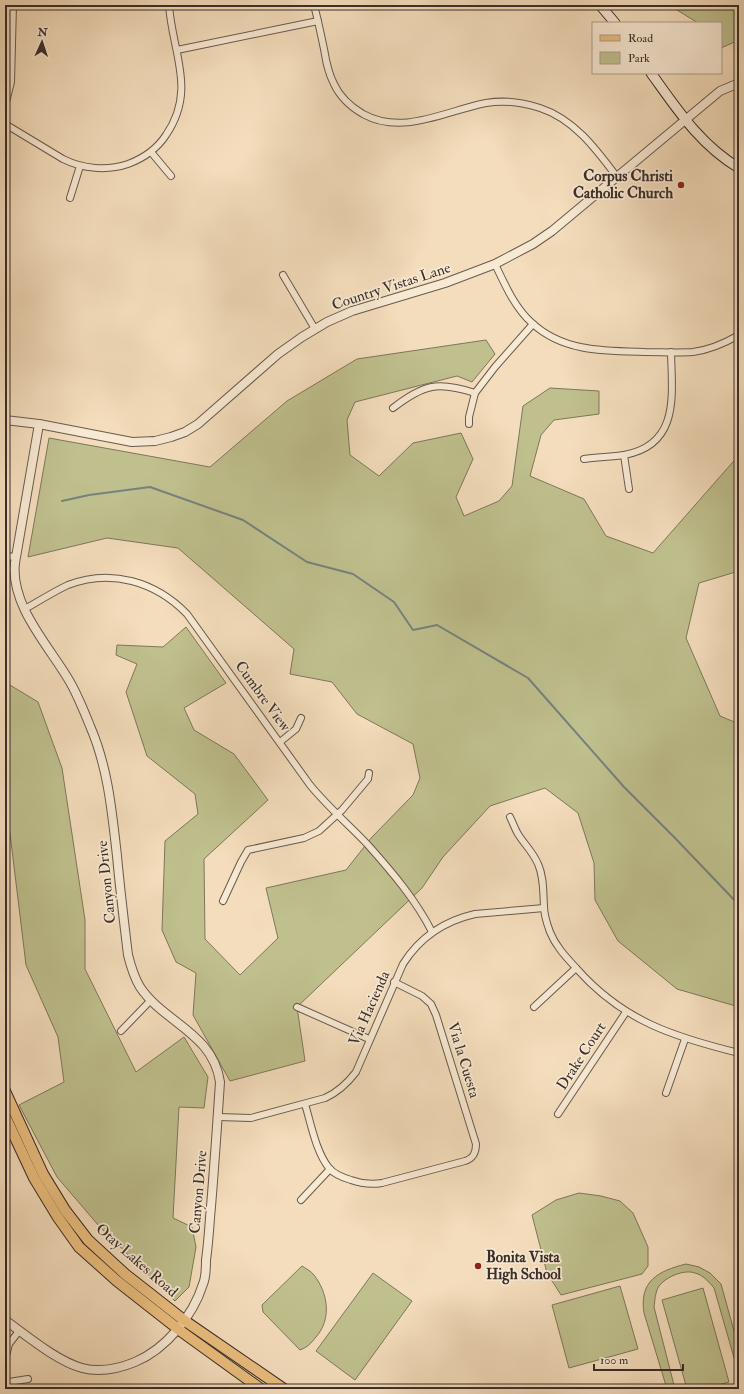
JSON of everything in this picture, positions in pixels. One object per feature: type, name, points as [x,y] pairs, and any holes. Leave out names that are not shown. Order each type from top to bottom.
[{"type":"main road","points":[[600,5],[614,22]]},
{"type":"main road","points":[[652,74],[692,130],[709,146],[739,168]]},
{"type":"main road","name":"Otay Lakes Road","points":[[5,1091],[44,1174],[65,1210],[88,1240],[181,1325],[261,1389]]},
{"type":"main road","name":"Otay Lakes Road","points":[[5,1116],[34,1178],[57,1216],[79,1247],[117,1281],[181,1325],[284,1389]]},
{"type":"street","points":[[5,106],[11,82],[13,5]]},
{"type":"street","points":[[5,124],[63,159],[80,166],[103,168],[118,167],[132,163],[151,152],[168,132],[178,110],[181,98],[182,80],[169,5]]},
{"type":"street","points":[[314,5],[328,69],[334,84],[348,103],[367,116],[381,121],[403,124],[489,103],[513,102],[531,105],[556,115],[574,127],[587,140],[617,177]]},
{"type":"street","points":[[177,50],[318,21]]},
{"type":"street","name":"Country Vistas Lane","points":[[5,420],[39,424],[132,442],[155,441],[171,437],[187,430],[198,424],[278,354],[314,329],[352,311],[445,283],[496,264],[552,231],[720,92],[739,82]]},
{"type":"street","points":[[151,152],[171,176]]},
{"type":"street","points":[[70,198],[80,166]]},
{"type":"street","points":[[496,264],[508,291],[524,315],[533,324],[559,341],[582,348],[603,351],[694,352],[712,348],[739,335]]},
{"type":"street","points":[[283,275],[314,329]]},
{"type":"street","points":[[469,424],[469,417],[476,393],[495,367],[533,324]]},
{"type":"street","points":[[584,459],[624,455],[640,450],[653,442],[662,432],[668,422],[672,401],[671,352]]},
{"type":"street","points":[[393,408],[410,395],[424,388],[446,386],[476,393]]},
{"type":"street","name":"Canyon Drive","points":[[5,1320],[60,1359],[82,1368],[103,1371],[122,1367],[145,1358],[158,1350],[181,1325],[195,1303],[204,1283],[220,1082],[212,1057],[199,1040],[152,1000],[141,988],[133,974],[128,956],[111,798],[95,738],[70,682],[25,609],[16,586],[14,574],[16,558],[39,424]]},
{"type":"street","points":[[624,455],[629,490]]},
{"type":"street","points":[[5,556],[16,558]]},
{"type":"street","name":"Cumbre View","points":[[25,609],[69,585],[96,578],[124,579],[142,584],[159,591],[174,602],[187,614],[310,785],[337,815],[368,845],[409,893],[432,932]]},
{"type":"street","points":[[280,742],[296,729],[301,718]]},
{"type":"street","points":[[223,901],[248,850],[304,838],[319,831],[337,815],[368,779],[369,773]]},
{"type":"street","points":[[510,817],[517,833],[531,850],[539,865],[542,880],[544,908],[548,925],[554,940],[560,950],[576,968],[604,996],[626,1012],[649,1024],[685,1039],[739,1053]]},
{"type":"street","name":"Via Hacienda","points":[[218,1116],[252,1118],[305,1104],[336,1093],[348,1083],[356,1072],[369,1039],[403,964],[411,952],[432,932],[452,921],[475,914],[544,908]]},
{"type":"street","points":[[534,1007],[576,968]]},
{"type":"street","name":"Via la Cuesta","points":[[330,1169],[341,1177],[361,1184],[370,1185],[466,1161],[475,1154],[476,1144],[436,1015],[431,1004],[422,996],[394,982]]},
{"type":"street","points":[[121,1031],[152,1000]]},
{"type":"street","points":[[297,1007],[369,1039]]},
{"type":"street","name":"Drake Court","points":[[558,1114],[626,1012]]},
{"type":"street","points":[[666,1093],[685,1039]]},
{"type":"street","points":[[301,1200],[330,1169],[323,1159],[315,1139],[305,1104]]},
{"type":"street","points":[[5,1360],[10,1344],[19,1330]]},
{"type":"street","points":[[5,1381],[9,1382],[28,1379]]},
{"type":"green space","points":[[669,5],[739,5],[739,40],[722,48],[722,22],[696,22]]},
{"type":"green space","points":[[486,340],[495,354],[472,382],[457,376],[355,402],[347,420],[350,455],[379,476],[413,443],[461,433],[473,459],[456,497],[464,516],[499,501],[512,486],[523,406],[550,388],[599,391],[599,414],[554,420],[541,435],[530,476],[584,499],[606,536],[653,553],[739,455],[739,571],[699,583],[686,638],[720,716],[739,724],[739,1007],[677,989],[618,941],[595,900],[594,863],[578,813],[545,788],[490,806],[443,857],[422,888],[297,1007],[305,1061],[230,1081],[193,1015],[196,973],[176,962],[162,930],[165,841],[198,814],[195,794],[147,756],[126,692],[137,664],[116,655],[117,645],[163,647],[186,627],[226,683],[184,708],[194,730],[234,754],[268,800],[204,859],[205,939],[240,975],[278,938],[266,888],[346,870],[372,837],[413,795],[420,778],[413,744],[357,714],[332,682],[290,674],[294,649],[178,548],[107,538],[28,557],[49,438],[210,467],[287,401],[357,359]]},
{"type":"green space","points":[[5,682],[38,702],[62,768],[85,920],[85,969],[136,1072],[184,1037],[208,1077],[204,1108],[179,1107],[173,1218],[192,1227],[196,1247],[189,1287],[175,1301],[99,1226],[57,1177],[19,1105],[64,1082],[58,1037],[26,965],[8,817],[5,814]]},
{"type":"green space","points":[[579,1193],[601,1196],[620,1201],[633,1213],[648,1247],[648,1266],[642,1274],[561,1295],[547,1273],[532,1215],[556,1200]]},
{"type":"green space","points":[[686,1264],[699,1267],[710,1273],[721,1284],[739,1349],[739,1375],[714,1288],[701,1275],[686,1272],[666,1280],[659,1286],[656,1294],[654,1307],[675,1389],[667,1389],[644,1313],[643,1302],[648,1285],[653,1279],[667,1270]]},
{"type":"green space","points":[[302,1266],[310,1271],[319,1282],[325,1298],[326,1314],[321,1330],[316,1337],[311,1343],[300,1350],[263,1312],[262,1305]]},
{"type":"green space","points":[[373,1273],[412,1301],[355,1380],[316,1351]]},
{"type":"green space","points":[[620,1286],[638,1349],[569,1368],[552,1305]]},
{"type":"green space","points":[[703,1288],[729,1382],[705,1389],[687,1389],[662,1300]]},
{"type":"waterway","points":[[62,501],[89,495],[150,487],[243,520],[307,562],[353,574],[394,602],[413,630],[437,625],[528,678],[624,787],[739,905]]},
{"type":"place","name":"Corpus Christi Catholic Church","points":[[681,185]]},
{"type":"place","name":"Bonita Vista High School","points":[[478,1266]]}]
